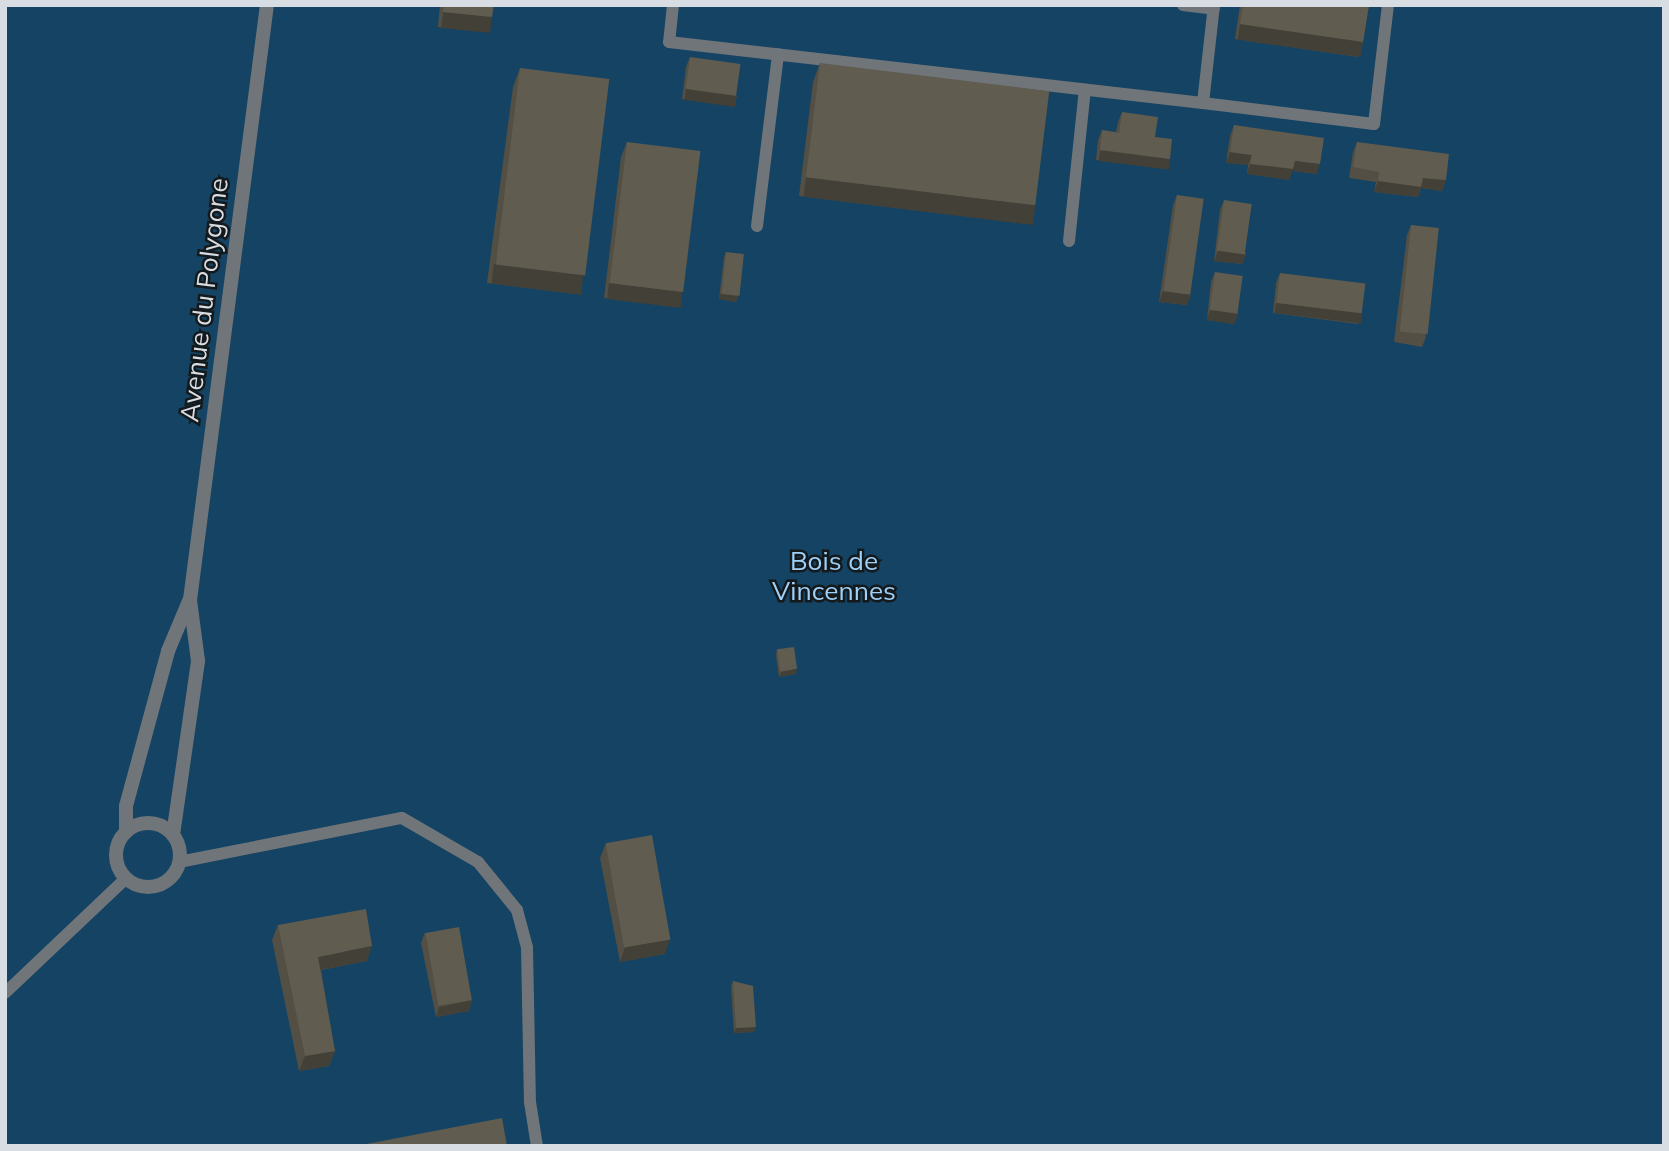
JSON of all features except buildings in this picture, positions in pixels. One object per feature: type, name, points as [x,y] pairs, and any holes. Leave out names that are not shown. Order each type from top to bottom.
[{"type":"street","name":"Avenue du Polygone","points":[[179,862],[173,835],[198,661],[190,600],[267,5]]},
{"type":"street","name":"Avenue du Polygone","points":[[126,878],[116,850],[126,832],[126,806],[168,651],[190,600]]},
{"type":"street","points":[[126,832],[135,826],[155,824],[173,835]]},
{"type":"street","points":[[126,878],[153,886],[170,878],[179,862]]},
{"type":"lane","points":[[673,5],[668,42],[1374,124],[1388,5]]},
{"type":"lane","points":[[1183,5],[1214,7],[1203,103]]},
{"type":"lane","points":[[757,226],[778,54]]},
{"type":"lane","points":[[1069,241],[1085,90]]},
{"type":"lane","points":[[179,862],[268,841],[402,818],[478,862],[517,910],[527,948],[530,1102],[537,1146]]},
{"type":"lane","points":[[5,993],[126,878]]},
{"type":"green space","name":"Bois de Vincennes","points":[[5,5],[1664,5],[1664,1146],[5,1146]]}]
